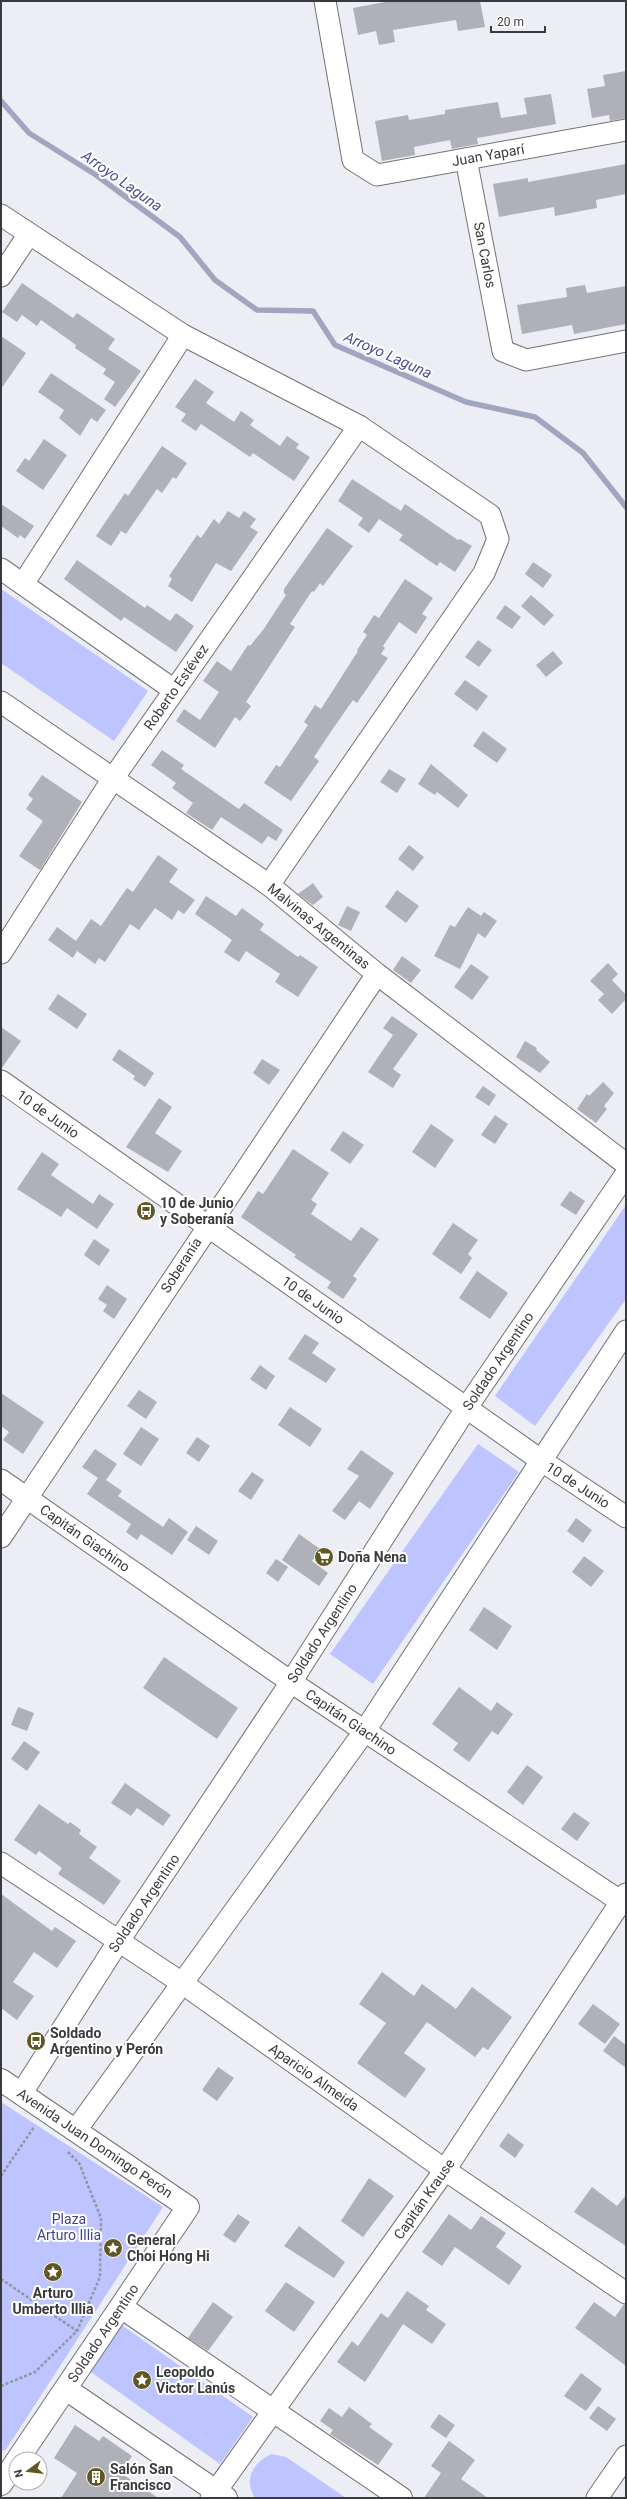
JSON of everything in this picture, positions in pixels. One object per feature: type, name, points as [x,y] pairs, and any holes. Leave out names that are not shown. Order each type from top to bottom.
[{"type":"main road","name":"Avenida Juan Domingo Perón","points":[[1,2080],[45,2110],[70,2139],[188,2207]]},
{"type":"main road","name":"Soldado Argentino","points":[[23,2451],[188,2207]]},
{"type":"main road","points":[[121,2307],[400,2498]]},
{"type":"main road","points":[[66,2388],[217,2496]]},
{"type":"main road","points":[[1,2484],[8,2474]]},
{"type":"street","name":"Juan Yaparí","points":[[325,1],[353,160],[377,174],[626,130]]},
{"type":"street","name":"San Carlos","points":[[466,158],[503,351],[526,360],[626,342]]},
{"type":"street","points":[[1,215],[183,335],[359,426],[490,515],[498,539],[484,573],[269,885]]},
{"type":"street","points":[[1,276],[29,234]]},
{"type":"street","points":[[23,584],[183,335]]},
{"type":"street","name":"Roberto Estévez","points":[[1,953],[114,777],[359,426]]},
{"type":"street","points":[[1,568],[174,690]]},
{"type":"street","name":"Malvinas Argentinas","points":[[1,702],[114,777],[269,885],[377,974],[626,1164]]},
{"type":"street","name":"Soberanía","points":[[1,1538],[207,1226],[377,974]]},
{"type":"street","name":"10 de Junio","points":[[1,1082],[542,1461],[626,1517]]},
{"type":"street","name":"Soldado Argentino","points":[[21,2094],[118,1942],[291,1682],[467,1407],[626,1174]]},
{"type":"street","points":[[70,2139],[364,1732],[626,1331]]},
{"type":"street","name":"Capitán Giachino","points":[[1,1480],[364,1732],[624,1900]]},
{"type":"street","name":"Aparicio Almeida","points":[[1,1864],[182,1983],[445,2170],[626,2293]]},
{"type":"street","name":"Capitán Krause","points":[[217,2496],[272,2410],[445,2170],[624,1900]]},
{"type":"street","points":[[597,2498],[626,2456]]},
{"type":"path","points":[[1,2176],[45,2110]]},
{"type":"path","points":[[1,2386],[35,2372],[77,2331],[100,2277],[101,2218],[70,2139]]},
{"type":"path","points":[[1,2279],[96,2344]]},
{"type":"green space","points":[[1,589],[148,691],[114,741],[1,663]]},
{"type":"green space","points":[[626,1205],[626,1299],[535,1426],[495,1396]]},
{"type":"green space","points":[[478,1444],[519,1472],[373,1684],[330,1654]]},
{"type":"green space","name":"Plaza Arturo Illia","points":[[1,2102],[163,2207],[5,2451],[1,2449]]},
{"type":"green space","points":[[120,2324],[253,2417],[220,2464],[88,2370]]},
{"type":"green space","points":[[271,2454],[286,2457],[346,2498],[255,2498],[250,2484],[252,2472],[259,2462]]},
{"type":"building","points":[[390,1],[480,1],[485,27],[458,31],[456,20],[393,30],[395,42],[379,45],[376,31],[358,35],[353,8]]},
{"type":"building","points":[[626,71],[626,118],[610,121],[609,115],[592,118],[587,89],[605,86],[603,75]]},
{"type":"building","points":[[551,94],[556,124],[477,138],[478,144],[452,149],[450,140],[414,147],[415,155],[382,161],[375,121],[408,115],[409,120],[445,114],[445,110],[498,102],[501,118],[527,114],[524,98]]},
{"type":"building","points":[[626,164],[626,194],[596,200],[597,208],[555,216],[554,207],[499,217],[493,184],[528,178],[528,182]]},
{"type":"building","points":[[22,283],[73,318],[77,313],[115,339],[108,349],[141,371],[115,407],[104,399],[115,382],[103,374],[106,369],[75,348],[76,345],[41,320],[37,326],[22,315],[17,322],[2,312]]},
{"type":"building","points":[[585,285],[587,293],[626,286],[626,324],[574,334],[572,325],[522,334],[517,305],[567,297],[566,288]]},
{"type":"building","points":[[1,336],[26,353],[1,389]]},
{"type":"building","points":[[51,373],[106,410],[97,422],[91,418],[80,436],[59,418],[64,410],[38,392]]},
{"type":"building","points":[[195,379],[214,392],[206,403],[234,422],[241,411],[254,420],[250,425],[280,446],[287,436],[299,444],[296,448],[310,457],[294,481],[253,453],[250,457],[201,424],[196,431],[181,421],[186,414],[175,407]]},
{"type":"building","points":[[44,439],[67,455],[43,490],[16,471],[25,458],[29,461]]},
{"type":"building","points":[[162,446],[187,463],[176,479],[173,477],[162,493],[157,489],[126,534],[121,531],[111,546],[96,536],[125,493],[128,496]]},
{"type":"building","points":[[352,479],[401,511],[405,504],[458,540],[460,539],[472,546],[455,572],[440,562],[437,566],[399,540],[403,535],[379,519],[369,533],[358,525],[363,518],[338,501]]},
{"type":"building","points":[[1,504],[34,526],[25,539],[20,535],[18,538],[1,526]]},
{"type":"building","points":[[228,511],[239,518],[244,511],[256,519],[250,527],[258,532],[231,571],[216,563],[192,602],[168,586],[172,579],[169,576],[197,535],[201,538],[214,519],[219,524]]},
{"type":"building","points":[[327,528],[353,546],[323,586],[320,583],[314,592],[312,591],[290,624],[295,627],[246,702],[251,706],[240,721],[235,717],[215,748],[176,721],[184,709],[200,720],[219,692],[203,681],[217,661],[231,671],[248,645],[250,646],[263,630],[286,595],[284,593],[284,589]]},
{"type":"building","points":[[77,560],[145,608],[147,605],[170,621],[176,613],[194,626],[176,652],[124,617],[121,621],[64,579]]},
{"type":"building","points":[[533,562],[552,575],[543,588],[525,574]]},
{"type":"building","points":[[405,579],[433,598],[422,614],[427,617],[416,634],[399,622],[383,646],[385,648],[381,654],[388,658],[357,703],[353,700],[332,730],[314,757],[319,761],[291,801],[264,783],[276,765],[280,767],[308,725],[304,722],[315,705],[321,709],[358,651],[357,650],[367,635],[363,632],[374,615],[379,618]]},
{"type":"building","points":[[531,595],[554,615],[544,626],[521,606]]},
{"type":"building","points":[[505,605],[521,617],[512,629],[496,618]]},
{"type":"building","points":[[478,640],[492,650],[479,667],[465,657]]},
{"type":"building","points":[[553,651],[563,663],[546,677],[536,665]]},
{"type":"building","points":[[465,680],[488,696],[477,711],[454,694]]},
{"type":"building","points":[[483,731],[507,749],[497,763],[473,746]]},
{"type":"building","points":[[162,750],[184,765],[181,769],[239,809],[244,803],[283,830],[276,841],[268,836],[262,844],[221,817],[212,830],[186,813],[193,803],[172,788],[176,783],[151,765]]},
{"type":"building","points":[[431,764],[468,795],[458,808],[437,792],[435,795],[418,784]]},
{"type":"building","points":[[389,769],[406,779],[397,793],[380,782]]},
{"type":"building","points":[[42,775],[82,802],[40,870],[19,856],[43,821],[26,809],[33,799],[28,795]]},
{"type":"building","points":[[409,845],[424,857],[413,871],[398,859]]},
{"type":"building","points":[[158,855],[178,869],[169,882],[195,900],[184,914],[178,910],[172,920],[155,908],[139,930],[130,924],[105,962],[99,958],[95,964],[77,951],[73,958],[48,940],[57,927],[76,941],[91,919],[101,926],[127,888],[133,892]]},
{"type":"building","points":[[313,883],[323,897],[313,905],[298,894]]},
{"type":"building","points":[[397,890],[419,906],[406,923],[385,907]]},
{"type":"building","points":[[206,896],[236,916],[242,908],[264,924],[260,930],[298,957],[300,955],[318,967],[298,997],[275,982],[280,974],[246,951],[239,962],[224,952],[232,940],[195,914]]},
{"type":"building","points":[[347,906],[360,912],[351,931],[338,925]]},
{"type":"building","points":[[468,907],[481,916],[484,912],[497,921],[485,938],[478,933],[460,969],[434,956],[450,925],[455,927]]},
{"type":"building","points":[[402,956],[421,970],[411,983],[393,970]]},
{"type":"building","points":[[608,963],[618,974],[612,980],[626,995],[626,999],[612,1014],[598,1000],[604,994],[590,981]]},
{"type":"building","points":[[471,964],[489,977],[472,1000],[454,987]]},
{"type":"building","points":[[58,994],[87,1014],[77,1029],[48,1009]]},
{"type":"building","points":[[392,1016],[418,1034],[393,1069],[401,1075],[393,1088],[368,1072],[393,1035],[383,1028]]},
{"type":"building","points":[[1,1027],[21,1041],[1,1069]]},
{"type":"building","points":[[525,1041],[537,1048],[536,1050],[550,1062],[540,1073],[516,1057]]},
{"type":"building","points":[[119,1049],[154,1073],[145,1087],[133,1079],[135,1076],[112,1060]]},
{"type":"building","points":[[262,1059],[280,1070],[269,1085],[253,1073]]},
{"type":"building","points":[[603,1082],[614,1093],[604,1106],[607,1109],[596,1123],[577,1109],[587,1094],[589,1096]]},
{"type":"building","points":[[483,1086],[496,1095],[489,1106],[475,1097]]},
{"type":"building","points":[[159,1098],[172,1107],[155,1133],[182,1151],[168,1172],[126,1147]]},
{"type":"building","points":[[495,1115],[508,1124],[495,1144],[481,1135]]},
{"type":"building","points":[[431,1124],[454,1140],[435,1168],[412,1152]]},
{"type":"building","points":[[343,1131],[364,1145],[350,1164],[330,1150]]},
{"type":"building","points":[[293,1149],[329,1173],[311,1200],[317,1204],[311,1214],[351,1241],[361,1227],[379,1239],[353,1276],[357,1279],[343,1299],[327,1288],[331,1282],[294,1257],[296,1255],[241,1217],[258,1191],[263,1194]]},
{"type":"building","points":[[42,1152],[59,1164],[51,1175],[93,1204],[99,1194],[114,1204],[97,1229],[67,1208],[61,1217],[17,1189]]},
{"type":"building","points":[[570,1191],[585,1201],[576,1215],[560,1205]]},
{"type":"building","points":[[453,1223],[478,1240],[468,1254],[472,1258],[461,1274],[432,1254]]},
{"type":"building","points":[[94,1239],[110,1250],[99,1266],[84,1255]]},
{"type":"building","points":[[477,1271],[508,1293],[490,1319],[459,1298]]},
{"type":"building","points":[[107,1285],[127,1299],[114,1319],[103,1311],[107,1305],[98,1299]]},
{"type":"building","points":[[305,1334],[319,1343],[312,1353],[336,1369],[326,1383],[288,1359]]},
{"type":"building","points":[[260,1365],[275,1376],[266,1390],[250,1379]]},
{"type":"building","points":[[139,1390],[157,1402],[146,1419],[127,1406]]},
{"type":"building","points":[[1,1393],[44,1422],[23,1454],[3,1440],[9,1432],[1,1426]]},
{"type":"building","points":[[290,1407],[322,1429],[310,1447],[278,1425]]},
{"type":"building","points":[[141,1427],[159,1439],[141,1466],[123,1454]]},
{"type":"building","points":[[197,1437],[210,1446],[199,1462],[186,1453]]},
{"type":"building","points":[[95,1449],[117,1464],[106,1480],[122,1491],[118,1496],[163,1527],[169,1518],[188,1532],[172,1555],[141,1534],[137,1540],[126,1532],[131,1524],[87,1494],[98,1478],[82,1467]]},
{"type":"building","points":[[361,1450],[394,1473],[370,1509],[359,1501],[345,1520],[332,1511],[359,1476],[347,1469]]},
{"type":"building","points":[[252,1472],[264,1480],[251,1500],[238,1491]]},
{"type":"building","points":[[576,1518],[592,1530],[583,1543],[567,1531]]},
{"type":"building","points":[[196,1526],[218,1541],[209,1555],[187,1540]]},
{"type":"building","points":[[299,1534],[320,1549],[312,1561],[328,1573],[319,1586],[282,1560]]},
{"type":"building","points":[[584,1556],[604,1571],[591,1587],[572,1572]]},
{"type":"building","points":[[276,1559],[288,1567],[278,1582],[266,1573]]},
{"type":"building","points":[[484,1607],[512,1626],[497,1650],[469,1630]]},
{"type":"building","points":[[164,1657],[238,1708],[217,1739],[143,1688]]},
{"type":"building","points":[[459,1687],[491,1711],[497,1702],[513,1714],[498,1735],[492,1731],[469,1762],[453,1750],[458,1743],[432,1724]]},
{"type":"building","points":[[18,1707],[34,1713],[27,1731],[11,1725]]},
{"type":"building","points":[[24,1741],[40,1752],[27,1771],[11,1759]]},
{"type":"building","points":[[527,1765],[543,1777],[523,1805],[507,1792]]},
{"type":"building","points":[[125,1783],[171,1815],[163,1826],[137,1808],[131,1816],[111,1803]]},
{"type":"building","points":[[39,1804],[68,1824],[70,1822],[81,1830],[79,1834],[97,1847],[89,1858],[121,1881],[104,1905],[58,1874],[62,1868],[39,1851],[36,1855],[14,1840]]},
{"type":"building","points":[[574,1812],[590,1823],[577,1841],[561,1829]]},
{"type":"building","points":[[1,1894],[52,1931],[55,1927],[76,1941],[57,1968],[34,1952],[13,1982],[34,1996],[17,2020],[1,2008]]},
{"type":"building","points":[[382,1972],[414,1996],[422,1984],[456,2009],[472,1987],[512,2017],[488,2050],[483,2047],[475,2057],[427,2022],[404,2053],[426,2069],[405,2098],[357,2063],[386,2023],[359,2004]]},
{"type":"building","points":[[593,2004],[620,2024],[605,2044],[578,2024]]},
{"type":"building","points":[[614,2036],[626,2045],[626,2068],[603,2051]]},
{"type":"building","points":[[218,2067],[234,2078],[217,2101],[202,2090]]},
{"type":"building","points":[[508,2133],[524,2145],[515,2158],[499,2146]]},
{"type":"building","points":[[369,2178],[394,2196],[363,2237],[341,2221]]},
{"type":"building","points":[[592,2187],[617,2206],[626,2195],[626,2246],[574,2212]]},
{"type":"building","points":[[238,2214],[250,2222],[235,2243],[223,2235]]},
{"type":"building","points":[[449,2214],[471,2230],[481,2216],[506,2233],[496,2247],[522,2266],[509,2285],[455,2247],[442,2266],[422,2252]]},
{"type":"building","points":[[299,2226],[345,2262],[334,2278],[284,2246]]},
{"type":"building","points":[[286,2282],[315,2302],[294,2332],[265,2311]]},
{"type":"building","points":[[407,2291],[429,2306],[426,2310],[446,2324],[432,2344],[403,2324],[365,2382],[337,2362],[352,2341],[358,2346],[381,2313],[388,2318]]},
{"type":"building","points":[[213,2302],[233,2317],[208,2351],[188,2338]]},
{"type":"building","points":[[594,2302],[615,2317],[624,2304],[626,2305],[626,2366],[575,2328]]},
{"type":"building","points":[[581,2373],[602,2389],[586,2411],[564,2396]]},
{"type":"building","points":[[598,2406],[616,2419],[607,2431],[589,2418]]},
{"type":"building","points":[[349,2407],[372,2424],[369,2427],[393,2444],[378,2465],[330,2434],[333,2430],[320,2421],[329,2408],[342,2417]]},
{"type":"building","points":[[439,2414],[455,2425],[446,2438],[430,2427]]},
{"type":"building","points":[[75,2425],[99,2441],[103,2436],[132,2456],[121,2473],[158,2498],[61,2498],[77,2473],[54,2458]]},
{"type":"building","points":[[449,2441],[475,2460],[461,2479],[488,2498],[424,2498],[441,2473],[431,2466]]},
{"type":"waterway","name":"Arroyo Laguna","points":[[1,101],[29,133],[96,175],[180,237],[215,280],[257,310],[313,311],[335,345],[466,402],[535,417],[583,453],[626,507]]},
{"type":"place","name":"10 de Junio y Soberanía","points":[[146,1211]]},
{"type":"place","name":"Doña Nena","points":[[324,1557]]},
{"type":"place","name":"Soldado Argentino y Perón","points":[[36,2041]]},
{"type":"place","name":"General Choi Hong Hi","points":[[113,2248]]},
{"type":"place","name":"Arturo Umberto Illia","points":[[53,2272]]},
{"type":"place","name":"Leopoldo Victor Lanús","points":[[142,2380]]},
{"type":"place","name":"Salón San Francisco","points":[[96,2477]]}]
